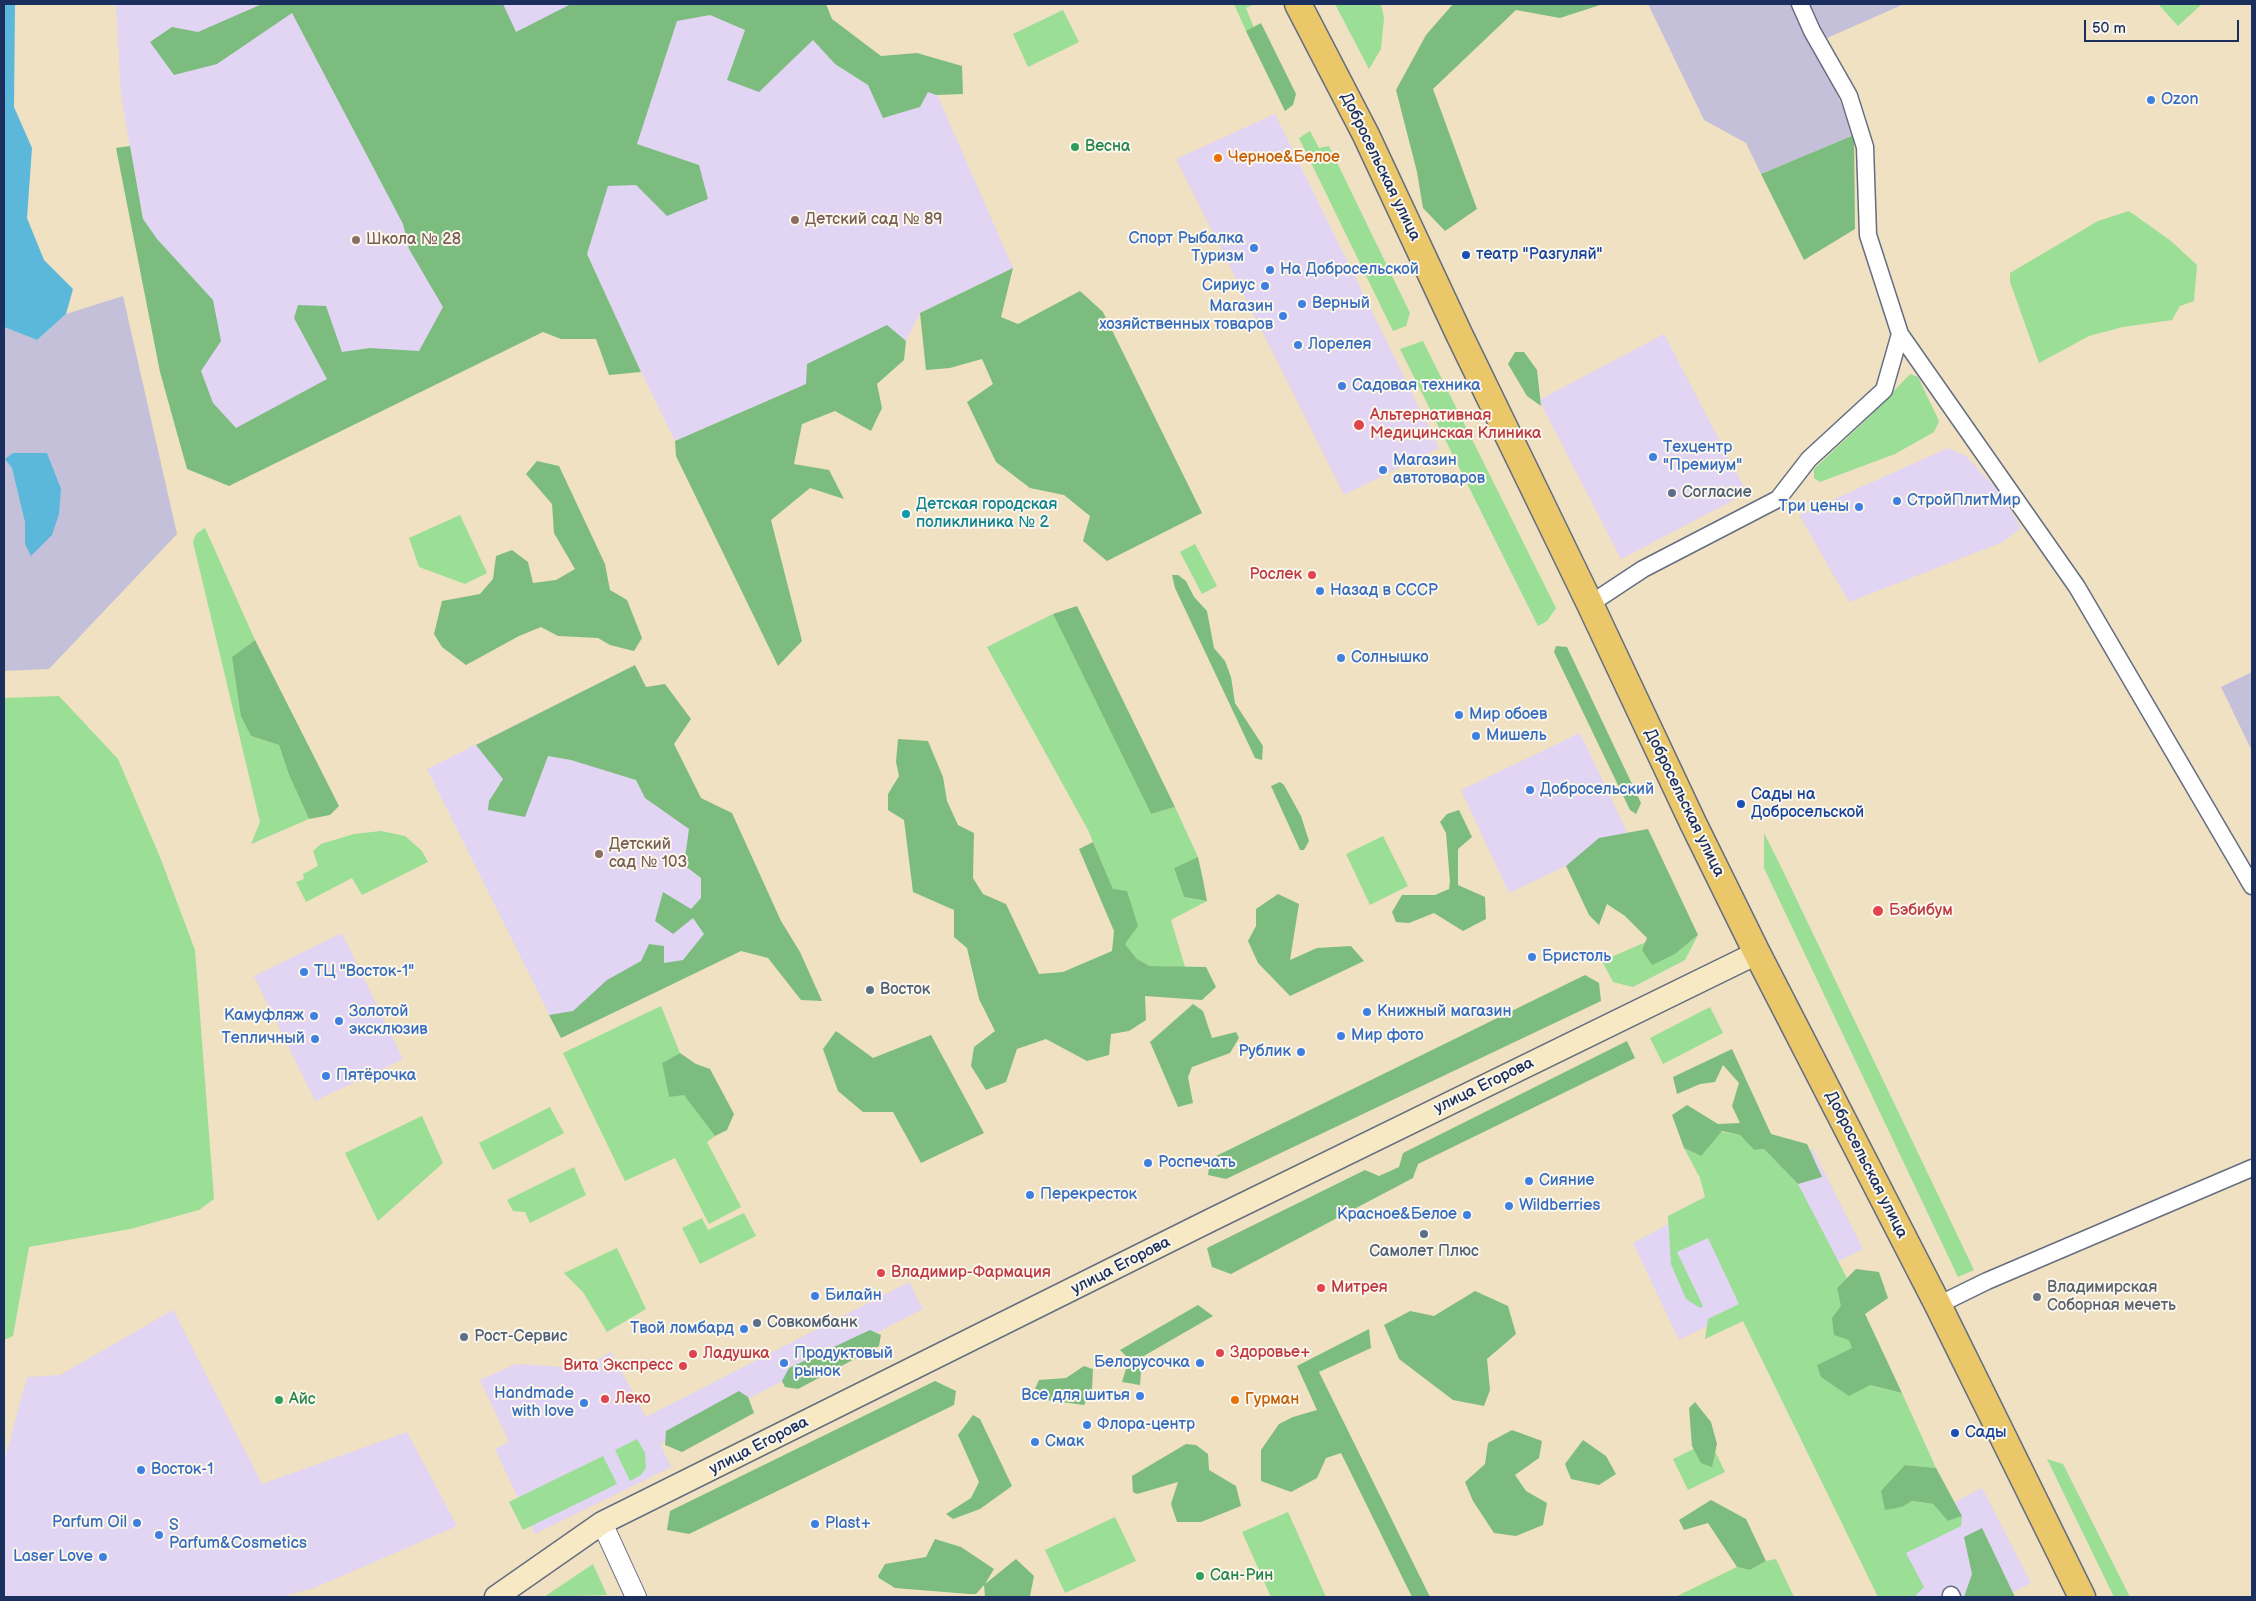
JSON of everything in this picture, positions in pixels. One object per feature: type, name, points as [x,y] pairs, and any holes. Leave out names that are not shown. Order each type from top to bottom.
[{"type":"main road","name":"Добросельская улица","points":[[1298,4],[1366,135],[1459,334],[1590,604],[1682,802],[1757,953],[1938,1305],[2082,1597]]},
{"type":"main road","name":"улица Егорова","points":[[496,1597],[602,1523],[1211,1220],[1757,953]]},
{"type":"street","points":[[1800,4],[1812,30],[1849,96],[1865,147],[1868,235],[1900,334],[2077,587],[2252,886]]},
{"type":"street","points":[[1590,604],[1643,569],[1778,499],[1809,459],[1884,390],[1900,334]]},
{"type":"street","points":[[1938,1305],[1987,1281],[2252,1168]]},
{"type":"street","points":[[602,1523],[636,1597]]},
{"type":"shaded area","name":"Школа № 28","points":[[116,4],[635,4],[542,318],[222,471],[171,373],[121,96]]},
{"type":"shaded area","name":"Детский сад № 89","points":[[663,4],[813,40],[932,83],[1013,268],[920,313],[906,341],[675,441],[627,343],[587,254]]},
{"type":"shaded area","points":[[1648,4],[1904,4],[1816,43],[1854,135],[1761,174],[1746,143],[1704,120]]},
{"type":"shaded area","points":[[1275,114],[1439,448],[1344,495],[1176,159]]},
{"type":"shaded area","points":[[123,296],[177,534],[49,669],[4,671],[4,327],[37,340],[66,314]]},
{"type":"shaded area","points":[[1664,334],[1747,493],[1621,559],[1539,400]]},
{"type":"shaded area","points":[[1948,448],[1966,456],[2002,495],[2021,528],[2003,542],[1849,602],[1799,515]]},
{"type":"shaded area","name":"Детский сад № 103","points":[[635,665],[769,937],[561,1038],[427,769]]},
{"type":"shaded area","points":[[2252,672],[2252,751],[2221,687]]},
{"type":"shaded area","points":[[1580,733],[1629,836],[1509,893],[1461,790]]},
{"type":"shaded area","name":"ТЦ \"Восток-1\"","points":[[342,933],[403,1059],[315,1101],[254,976]]},
{"type":"shaded area","points":[[1812,1148],[1863,1249],[1679,1340],[1633,1243]]},
{"type":"shaded area","points":[[909,1282],[923,1309],[660,1444],[671,1467],[535,1534],[495,1449],[509,1442],[480,1380],[516,1364],[582,1368],[611,1352],[646,1417]]},
{"type":"shaded area","points":[[173,1310],[262,1484],[407,1432],[457,1526],[314,1588],[280,1597],[4,1597],[4,1462],[27,1377],[60,1375]]},
{"type":"shaded area","points":[[1982,1488],[2031,1583],[2004,1597],[1901,1597],[1874,1544]]},
{"type":"green space","points":[[262,4],[503,4],[516,32],[571,4],[826,4],[832,19],[881,56],[917,53],[962,66],[963,94],[936,95],[928,92],[920,107],[883,118],[868,85],[835,64],[813,40],[759,92],[727,80],[745,30],[710,15],[677,21],[637,144],[699,165],[708,199],[667,216],[636,185],[608,186],[587,254],[641,372],[609,375],[596,339],[561,339],[543,332],[229,486],[187,469],[160,372],[116,148],[130,146],[143,219],[157,239],[213,300],[221,341],[201,371],[213,403],[236,428],[327,379],[294,318],[298,305],[326,306],[342,352],[370,348],[419,351],[443,307],[409,249],[403,224],[292,13],[217,64],[174,75],[150,42],[172,27],[198,32]]},
{"type":"green space","points":[[1234,4],[1254,4],[1246,8],[1254,28],[1246,31]]},
{"type":"green space","points":[[1335,4],[1381,4],[1384,18],[1381,49],[1369,69]]},
{"type":"green space","points":[[1453,4],[1603,4],[1560,18],[1516,10],[1433,89],[1477,209],[1445,231],[1423,208],[1417,172],[1396,90],[1426,35]]},
{"type":"green space","points":[[2158,4],[2202,4],[2178,26]]},
{"type":"green space","points":[[1063,10],[1079,42],[1028,67],[1013,34]]},
{"type":"green space","points":[[1261,23],[1296,94],[1293,105],[1285,111],[1246,31]]},
{"type":"green space","points":[[1310,131],[1319,148],[1329,146],[1410,313],[1406,326],[1393,331],[1299,138]]},
{"type":"green space","points":[[1854,135],[1855,229],[1804,260],[1761,174]]},
{"type":"green space","points":[[2129,211],[2171,241],[2197,265],[2194,301],[2180,306],[2172,320],[2123,327],[2089,336],[2039,363],[2010,282],[2010,273],[2098,221]]},
{"type":"green space","points":[[1013,268],[1001,317],[1018,324],[1080,291],[1103,312],[1202,513],[1107,561],[1083,541],[1090,516],[1064,495],[1030,488],[996,462],[967,402],[993,384],[982,359],[950,368],[926,370],[920,313]]},
{"type":"green space","points":[[887,325],[906,341],[904,360],[877,384],[882,408],[871,431],[835,411],[802,424],[794,464],[829,470],[844,499],[810,488],[771,520],[802,641],[778,666],[676,456],[675,441],[806,384],[807,364]]},
{"type":"green space","points":[[1423,341],[1556,608],[1547,621],[1538,626],[1400,349]]},
{"type":"green space","points":[[1515,352],[1524,352],[1537,370],[1541,406],[1527,396],[1508,364]]},
{"type":"green space","points":[[1910,374],[1918,377],[1939,421],[1934,432],[1895,454],[1820,482],[1814,478],[1814,469],[1867,419]]},
{"type":"green space","points":[[537,461],[559,466],[605,564],[610,590],[627,600],[642,638],[634,651],[610,645],[598,638],[558,636],[541,627],[519,636],[466,665],[442,647],[434,634],[442,601],[480,594],[493,579],[496,556],[512,550],[528,562],[533,583],[556,580],[575,569],[554,533],[552,504],[526,474]]},
{"type":"green space","points":[[460,515],[487,573],[465,584],[419,567],[409,538]]},
{"type":"green space","points":[[205,528],[255,640],[232,657],[251,736],[279,745],[289,775],[309,819],[251,844],[260,822],[193,542],[196,534]]},
{"type":"green space","points":[[1195,544],[1217,586],[1202,594],[1180,552]]},
{"type":"green space","points":[[1172,575],[1178,575],[1186,581],[1194,597],[1207,611],[1214,648],[1225,661],[1231,677],[1235,703],[1263,746],[1262,760],[1255,758],[1175,588]]},
{"type":"green space","points":[[1077,606],[1175,807],[1151,814],[1053,614]]},
{"type":"green space","points":[[1053,614],[1151,814],[1175,807],[1198,857],[1174,868],[1184,897],[1207,901],[1171,920],[1185,967],[1150,966],[1137,959],[1125,944],[1113,889],[1088,830],[987,647]]},
{"type":"green space","points":[[255,640],[339,806],[330,815],[309,819],[289,775],[279,745],[251,736],[241,716],[232,657]]},
{"type":"green space","points":[[1556,646],[1567,647],[1641,803],[1636,814],[1630,810],[1554,652]]},
{"type":"green space","points":[[635,665],[646,687],[665,684],[691,719],[674,744],[701,798],[732,813],[781,921],[800,952],[822,1001],[801,1000],[768,958],[741,951],[561,1038],[549,1015],[573,1011],[607,980],[641,961],[649,944],[664,946],[664,963],[683,960],[704,934],[693,918],[673,934],[655,921],[663,892],[691,909],[701,898],[701,878],[684,865],[689,829],[645,798],[636,780],[571,760],[548,756],[525,817],[488,810],[489,801],[503,779],[476,745]]},
{"type":"green space","points":[[59,696],[118,759],[160,857],[195,950],[214,1199],[199,1210],[130,1229],[29,1247],[13,1336],[4,1340],[4,698]]},
{"type":"green space","points":[[898,739],[928,741],[943,777],[947,801],[958,825],[974,833],[973,878],[983,894],[1006,904],[1039,974],[1063,972],[1112,951],[1114,931],[1079,849],[1093,842],[1113,889],[1127,891],[1138,926],[1125,944],[1137,959],[1150,966],[1206,967],[1216,987],[1202,1000],[1145,996],[1146,1020],[1129,1031],[1111,1034],[1109,1055],[1087,1061],[1046,1039],[1017,1049],[1006,1082],[986,1090],[971,1066],[974,1047],[995,1031],[979,999],[967,948],[954,937],[954,910],[913,892],[904,820],[888,810],[888,794],[899,776],[896,762]]},
{"type":"green space","points":[[1280,782],[1284,785],[1301,816],[1309,841],[1304,850],[1300,850],[1271,786]]},
{"type":"green space","points":[[1459,810],[1472,837],[1458,849],[1458,885],[1485,897],[1486,919],[1463,931],[1434,913],[1409,923],[1396,922],[1392,912],[1402,895],[1435,895],[1449,889],[1446,833],[1440,822],[1447,814]]},
{"type":"green space","points":[[1648,829],[1698,935],[1675,954],[1652,965],[1642,950],[1647,938],[1625,916],[1607,904],[1599,925],[1589,915],[1566,866],[1599,838]]},
{"type":"green space","points":[[381,831],[405,836],[422,851],[428,862],[362,895],[352,878],[306,902],[296,882],[304,879],[303,874],[318,866],[313,851],[321,844],[354,834]]},
{"type":"green space","points":[[1764,833],[1974,1270],[1958,1277],[1764,868]]},
{"type":"green space","points":[[1383,836],[1408,886],[1370,905],[1346,854]]},
{"type":"green space","points":[[1198,857],[1207,901],[1184,897],[1174,868]]},
{"type":"green space","points":[[1278,894],[1299,904],[1290,960],[1317,948],[1351,946],[1364,961],[1290,996],[1258,963],[1248,941],[1256,926],[1256,909]]},
{"type":"green space","points":[[1698,935],[1685,960],[1633,987],[1613,982],[1602,961],[1646,942],[1642,950],[1675,954]]},
{"type":"green space","points":[[1585,975],[1599,983],[1601,1001],[1226,1179],[1208,1175],[1210,1159]]},
{"type":"green space","points":[[1193,1004],[1203,1011],[1212,1038],[1236,1032],[1239,1038],[1230,1053],[1192,1067],[1188,1077],[1193,1103],[1178,1107],[1150,1042]]},
{"type":"green space","points":[[661,1006],[680,1053],[662,1063],[669,1097],[684,1094],[715,1136],[707,1142],[741,1207],[709,1224],[675,1158],[625,1181],[563,1053]]},
{"type":"green space","points":[[1710,1007],[1723,1033],[1663,1064],[1650,1038]]},
{"type":"green space","points":[[836,1031],[873,1058],[931,1035],[984,1133],[921,1163],[893,1112],[863,1112],[838,1091],[823,1049]]},
{"type":"green space","points":[[1627,1041],[1635,1058],[1418,1164],[1413,1178],[1231,1274],[1212,1267],[1207,1248],[1365,1170],[1379,1176],[1399,1167],[1403,1153]]},
{"type":"green space","points":[[1732,1049],[1771,1134],[1807,1144],[1822,1177],[1798,1184],[1764,1149],[1754,1150],[1740,1135],[1722,1131],[1701,1156],[1684,1148],[1672,1115],[1687,1105],[1718,1124],[1740,1123],[1732,1106],[1739,1083],[1723,1065],[1715,1082],[1700,1084],[1677,1094],[1673,1077]]},
{"type":"green space","points":[[680,1053],[696,1064],[710,1069],[734,1114],[727,1130],[715,1136],[684,1095],[669,1097],[662,1063]]},
{"type":"green space","points":[[550,1107],[564,1133],[493,1170],[479,1143]]},
{"type":"green space","points":[[422,1116],[443,1163],[378,1221],[345,1153]]},
{"type":"green space","points":[[1717,1131],[1740,1135],[1754,1150],[1764,1149],[1798,1184],[1847,1278],[1837,1288],[1853,1348],[1817,1365],[1869,1385],[1902,1393],[1936,1468],[1905,1465],[1885,1509],[1902,1507],[1912,1501],[1933,1504],[1948,1521],[1962,1516],[1961,1526],[1906,1553],[1924,1587],[1916,1595],[1917,1597],[1878,1597],[1743,1321],[1705,1339],[1708,1319],[1739,1304],[1708,1238],[1677,1252],[1703,1306],[1700,1308],[1686,1299],[1671,1264],[1668,1216],[1705,1197],[1700,1178],[1684,1148],[1701,1156]]},
{"type":"green space","points":[[574,1167],[586,1195],[530,1223],[525,1212],[513,1211],[507,1200]]},
{"type":"green space","points":[[744,1213],[756,1236],[700,1264],[682,1228],[702,1218],[708,1230]]},
{"type":"green space","points":[[617,1248],[646,1309],[607,1332],[583,1292],[564,1273]]},
{"type":"green space","points":[[1856,1269],[1879,1272],[1888,1298],[1865,1314],[1902,1393],[1870,1385],[1849,1396],[1821,1377],[1817,1365],[1852,1348],[1849,1340],[1834,1335],[1832,1318],[1841,1306],[1837,1288]]},
{"type":"green space","points":[[1475,1291],[1508,1306],[1516,1334],[1487,1359],[1490,1390],[1484,1406],[1453,1400],[1399,1359],[1384,1325],[1410,1311],[1434,1316]]},
{"type":"green space","points":[[1198,1305],[1213,1316],[1142,1357],[1140,1385],[1122,1382],[1129,1359],[1120,1350]]},
{"type":"green space","points":[[1369,1329],[1371,1348],[1319,1372],[1430,1597],[1412,1597],[1341,1453],[1326,1458],[1317,1478],[1291,1492],[1261,1481],[1261,1450],[1279,1424],[1293,1417],[1317,1410],[1297,1366]]},
{"type":"green space","points":[[870,1330],[881,1335],[879,1346],[798,1389],[785,1387],[782,1381],[789,1368]]},
{"type":"green space","points":[[1084,1366],[1093,1369],[1092,1390],[1084,1405],[1031,1398],[1039,1380],[1066,1378]]},
{"type":"green space","points":[[935,1381],[956,1391],[954,1405],[689,1534],[667,1530],[670,1511]]},
{"type":"green space","points":[[739,1391],[748,1397],[754,1413],[682,1452],[665,1445],[666,1431]]},
{"type":"green space","points":[[1695,1402],[1711,1422],[1717,1444],[1712,1467],[1701,1463],[1692,1446],[1689,1408]]},
{"type":"green space","points":[[973,1415],[980,1419],[1012,1486],[980,1509],[953,1519],[946,1514],[971,1498],[979,1482],[958,1435]]},
{"type":"green space","points":[[1512,1430],[1542,1441],[1539,1458],[1515,1475],[1526,1491],[1547,1503],[1543,1525],[1516,1536],[1494,1533],[1473,1501],[1465,1482],[1485,1464],[1488,1443]]},
{"type":"green space","points":[[637,1439],[645,1453],[646,1468],[641,1475],[630,1481],[615,1450]]},
{"type":"green space","points":[[1583,1440],[1606,1456],[1616,1474],[1599,1485],[1571,1479],[1565,1464]]},
{"type":"green space","points":[[1710,1441],[1725,1472],[1688,1490],[1673,1459]]},
{"type":"green space","points":[[1186,1444],[1196,1445],[1208,1454],[1209,1470],[1236,1486],[1241,1506],[1201,1522],[1177,1522],[1171,1504],[1178,1482],[1137,1494],[1133,1492],[1132,1476]]},
{"type":"green space","points":[[603,1456],[617,1484],[523,1530],[509,1502]]},
{"type":"green space","points":[[2047,1459],[2063,1464],[2130,1597],[2114,1597]]},
{"type":"green space","points":[[1905,1465],[1936,1468],[1962,1516],[1948,1521],[1933,1504],[1912,1501],[1902,1507],[1885,1510],[1881,1491]]},
{"type":"green space","points":[[1711,1500],[1746,1519],[1766,1561],[1750,1570],[1737,1567],[1708,1523],[1684,1530],[1679,1520]]},
{"type":"green space","points":[[1288,1512],[1326,1597],[1271,1597],[1242,1532]]},
{"type":"green space","points":[[1115,1517],[1136,1561],[1065,1593],[1045,1550]]},
{"type":"green space","points":[[1982,1528],[2015,1597],[1964,1597],[1972,1574],[1964,1537]]},
{"type":"green space","points":[[935,1539],[961,1547],[994,1569],[985,1584],[1016,1559],[1034,1576],[1030,1596],[1035,1597],[985,1597],[984,1585],[976,1594],[895,1588],[879,1578],[878,1576],[885,1564],[926,1557]]},
{"type":"green space","points":[[1776,1559],[1794,1597],[1675,1597],[1737,1567],[1750,1570],[1766,1561]]},
{"type":"green space","points":[[593,1564],[607,1595],[544,1597]]},
{"type":"water","points":[[4,4],[15,4],[14,107],[32,148],[27,218],[44,260],[73,289],[66,314],[37,340],[4,327]]},
{"type":"water","points":[[13,453],[47,453],[61,489],[59,514],[52,535],[31,556],[25,544],[25,522],[12,468],[5,459]]},
{"type":"place","name":"Ozon","points":[[2151,100]]},
{"type":"place","name":"Весна","points":[[1075,147]]},
{"type":"place","name":"Черное&Белое","points":[[1218,158]]},
{"type":"place","name":"Детский сад № 89","points":[[795,220]]},
{"type":"place","name":"Школа № 28","points":[[356,240]]},
{"type":"place","name":"Спорт Рыбалка Туризм","points":[[1254,248]]},
{"type":"place","name":"театр \"Разгуляй\"","points":[[1466,255]]},
{"type":"place","name":"На Добросельской","points":[[1270,270]]},
{"type":"place","name":"Сириус","points":[[1265,286]]},
{"type":"place","name":"Верный","points":[[1302,304]]},
{"type":"place","name":"Магазин хозяйственных товаров","points":[[1283,316]]},
{"type":"place","name":"Лорелея","points":[[1298,345]]},
{"type":"place","name":"Садовая техника","points":[[1342,386]]},
{"type":"place","name":"Альтернативная Mедицинская Kлиника","points":[[1359,425]]},
{"type":"place","name":"Техцентр \"Премиум\"","points":[[1653,457]]},
{"type":"place","name":"Магазин автотоваров","points":[[1383,470]]},
{"type":"place","name":"Согласие","points":[[1672,493]]},
{"type":"place","name":"СтройПлитМир","points":[[1897,501]]},
{"type":"place","name":"Три цены","points":[[1859,507]]},
{"type":"place","name":"Детская городская поликлиника № 2","points":[[906,514]]},
{"type":"place","name":"Рослек","points":[[1312,575]]},
{"type":"place","name":"Назад в СССР","points":[[1320,591]]},
{"type":"place","name":"Солнышко","points":[[1341,658]]},
{"type":"place","name":"Мир обоев","points":[[1459,715]]},
{"type":"place","name":"Мишель","points":[[1476,736]]},
{"type":"place","name":"Добросельский","points":[[1530,790]]},
{"type":"place","name":"Сады на Добросельской","points":[[1741,804]]},
{"type":"place","name":"Детский сад № 103","points":[[599,854]]},
{"type":"place","name":"Бэбибум","points":[[1878,911]]},
{"type":"place","name":"Бристоль","points":[[1532,957]]},
{"type":"place","name":"ТЦ \"Восток-1\"","points":[[304,972]]},
{"type":"place","name":"Восток","points":[[870,990]]},
{"type":"place","name":"Книжный магазин","points":[[1367,1012]]},
{"type":"place","name":"Камуфляж","points":[[314,1016]]},
{"type":"place","name":"Золотой эксклюзив","points":[[339,1021]]},
{"type":"place","name":"Мир фото","points":[[1341,1036]]},
{"type":"place","name":"Тепличный","points":[[315,1039]]},
{"type":"place","name":"Рублик","points":[[1301,1052]]},
{"type":"place","name":"Пятёрочка","points":[[326,1076]]},
{"type":"place","name":"Роспечать","points":[[1148,1163]]},
{"type":"place","name":"Сияние","points":[[1529,1181]]},
{"type":"place","name":"Перекресток","points":[[1030,1195]]},
{"type":"place","name":"Wildberries","points":[[1509,1206]]},
{"type":"place","name":"Красное&Белое","points":[[1467,1215]]},
{"type":"place","name":"Самолет Плюс","points":[[1424,1234]]},
{"type":"place","name":"Владимир-Фармация","points":[[881,1273]]},
{"type":"place","name":"Митрея","points":[[1321,1288]]},
{"type":"place","name":"Билайн","points":[[815,1296]]},
{"type":"place","name":"Владимирская Соборная мечеть","points":[[2037,1297]]},
{"type":"place","name":"Совкомбанк","points":[[757,1323]]},
{"type":"place","name":"Твой ломбард","points":[[744,1329]]},
{"type":"place","name":"Рост-Сервис","points":[[464,1337]]},
{"type":"place","name":"Здоровье+","points":[[1220,1353]]},
{"type":"place","name":"Ладушка","points":[[693,1354]]},
{"type":"place","name":"Продуктовый рынок","points":[[784,1363]]},
{"type":"place","name":"Белорусочка","points":[[1200,1363]]},
{"type":"place","name":"Вита Экспресс","points":[[683,1366]]},
{"type":"place","name":"Все для шитья","points":[[1140,1396]]},
{"type":"place","name":"Леко","points":[[605,1399]]},
{"type":"place","name":"Айс","points":[[279,1400]]},
{"type":"place","name":"Гурман","points":[[1235,1400]]},
{"type":"place","name":"Handmade with love","points":[[584,1403]]},
{"type":"place","name":"Флора-центр","points":[[1087,1425]]},
{"type":"place","name":"Сады","points":[[1955,1433]]},
{"type":"place","name":"Смак","points":[[1035,1442]]},
{"type":"place","name":"Восток-1","points":[[141,1470]]},
{"type":"place","name":"Parfum Oil","points":[[137,1523]]},
{"type":"place","name":"Plast+","points":[[815,1524]]},
{"type":"place","name":"S Parfum&Cosmetics","points":[[159,1535]]},
{"type":"place","name":"Laser Love","points":[[103,1557]]},
{"type":"place","name":"Сан-Рин","points":[[1200,1576]]}]
